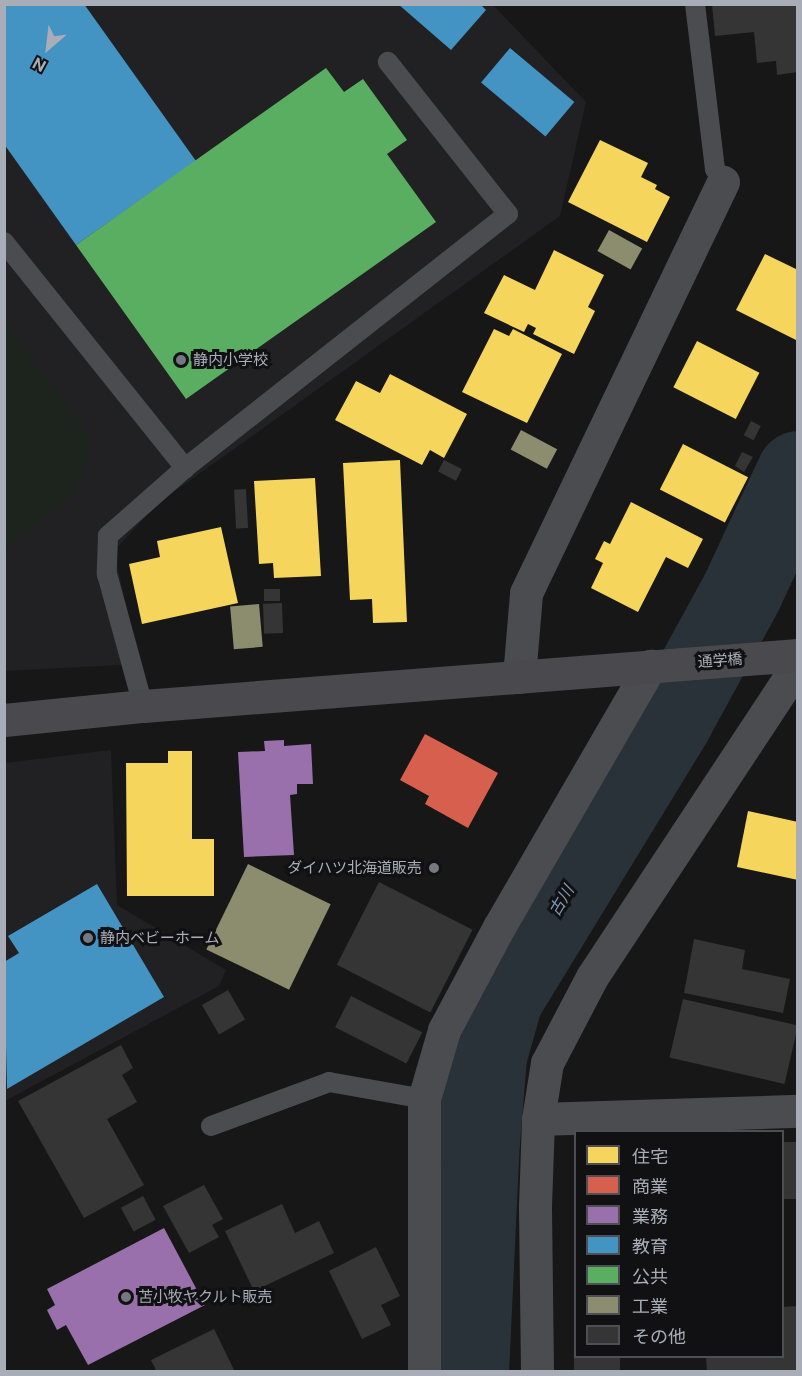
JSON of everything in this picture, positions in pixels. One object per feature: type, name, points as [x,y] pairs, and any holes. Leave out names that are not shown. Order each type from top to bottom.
[{"type":"street","points":[[519,677],[526,593],[723,182]]},
{"type":"street","points":[[537,1371],[535,1206],[538,1119],[547,1063],[592,977],[788,659]]},
{"type":"street","name":"通学橋","points":[[4,720],[143,706],[660,665],[788,659]]},
{"type":"street","points":[[424,1371],[424,1099],[444,1030],[499,927],[660,665]]},
{"type":"street","points":[[538,1119],[798,1111]]},
{"type":"lane","points":[[695,4],[715,169],[723,182]]},
{"type":"lane","points":[[143,706],[107,574],[108,536],[185,468],[508,214],[388,62]]},
{"type":"lane","points":[[4,242],[185,468]]},
{"type":"lane","points":[[212,1126],[329,1082],[424,1099]]},
{"type":"shaded area","name":"静内小学校","points":[[4,5],[493,5],[586,102],[560,216],[157,504],[114,551],[139,664],[5,671]]},
{"type":"shaded area","points":[[5,322],[88,434],[86,461],[70,498],[5,547]]},
{"type":"shaded area","name":"静内ベビーホーム","points":[[111,750],[117,905],[226,970],[219,986],[5,1101],[5,763]]},
{"type":"building: 住宅","points":[[600,140],[648,163],[641,177],[657,185],[655,189],[670,197],[647,242],[568,202]]},
{"type":"building: 住宅","points":[[554,250],[604,275],[588,307],[595,311],[574,354],[533,334],[536,328],[528,324],[524,332],[484,313],[504,275],[535,290]]},
{"type":"building: 住宅","points":[[765,254],[798,270],[796,340],[736,310]]},
{"type":"building: 住宅","points":[[494,329],[509,336],[513,329],[562,354],[527,423],[462,392]]},
{"type":"building: 住宅","points":[[697,341],[759,373],[736,419],[673,387]]},
{"type":"building: 住宅","points":[[390,374],[467,414],[444,458],[430,450],[422,465],[335,420],[356,381],[380,393]]},
{"type":"building: 住宅","points":[[683,444],[748,477],[725,523],[660,489]]},
{"type":"building: 住宅","points":[[400,460],[407,622],[373,623],[372,599],[350,600],[343,463]]},
{"type":"building: 住宅","points":[[315,478],[321,576],[274,578],[273,563],[259,564],[254,481]]},
{"type":"building: 住宅","points":[[631,502],[703,539],[688,568],[666,557],[638,612],[591,588],[603,563],[595,559],[604,541],[610,544]]},
{"type":"building: 住宅","points":[[221,527],[238,603],[142,624],[129,564],[160,557],[157,541]]},
{"type":"building: 住宅","points":[[168,751],[192,751],[192,839],[214,839],[214,896],[127,896],[126,763],[168,763]]},
{"type":"building: 住宅","points":[[748,811],[798,822],[798,880],[737,867]]},
{"type":"building: 商業","points":[[425,734],[498,773],[468,828],[425,804],[429,796],[400,780]]},
{"type":"building: 業務","points":[[284,740],[284,746],[311,744],[313,784],[297,784],[297,794],[290,795],[294,855],[244,857],[238,752],[265,751],[264,741]]},
{"type":"building: 業務","name":"苫小牧ヤクルト販売","points":[[164,1228],[205,1305],[88,1365],[66,1325],[57,1330],[47,1310],[55,1305],[47,1289]]},
{"type":"building: 教育","points":[[4,4],[84,4],[196,161],[76,245],[4,144]]},
{"type":"building: 教育","points":[[398,4],[480,4],[486,10],[451,50]]},
{"type":"building: 教育","points":[[510,48],[574,102],[545,136],[481,82]]},
{"type":"building: 教育","points":[[97,884],[164,997],[7,1089],[4,962],[19,953],[8,936]]},
{"type":"building: 公共","points":[[326,68],[344,92],[363,79],[407,140],[387,154],[436,222],[186,399],[76,245]]},
{"type":"building: 工業","points":[[609,230],[642,248],[631,269],[597,251]]},
{"type":"building: 工業","points":[[521,430],[557,449],[547,469],[511,449]]},
{"type":"building: 工業","points":[[259,604],[263,647],[234,649],[230,607]]},
{"type":"building: 工業","points":[[248,864],[331,904],[289,990],[206,949]]},
{"type":"building: その他","points":[[712,4],[798,4],[798,72],[777,75],[776,61],[757,63],[754,32],[715,36]]},
{"type":"building: その他","points":[[751,421],[761,426],[754,440],[744,435]]},
{"type":"building: その他","points":[[742,452],[753,457],[744,472],[735,466]]},
{"type":"building: その他","points":[[444,460],[462,469],[456,481],[438,472]]},
{"type":"building: その他","points":[[246,489],[248,528],[236,529],[234,490]]},
{"type":"building: その他","points":[[264,589],[280,589],[280,601],[264,601]]},
{"type":"building: その他","points":[[282,603],[283,633],[264,634],[263,604]]},
{"type":"building: その他","points":[[379,882],[473,930],[430,1013],[337,965]]},
{"type":"building: その他","points":[[694,939],[745,950],[742,969],[790,979],[783,1013],[684,993]]},
{"type":"building: その他","points":[[228,990],[245,1019],[219,1034],[202,1005]]},
{"type":"building: その他","points":[[351,996],[422,1032],[406,1064],[335,1027]]},
{"type":"building: その他","points":[[683,999],[798,1026],[784,1084],[670,1057]]},
{"type":"building: その他","points":[[121,1045],[133,1068],[122,1075],[137,1102],[107,1119],[144,1185],[84,1218],[18,1101]]},
{"type":"building: その他","points":[[784,1142],[798,1142],[798,1199],[784,1199]]},
{"type":"building: その他","points":[[204,1185],[223,1219],[212,1225],[219,1237],[189,1253],[163,1206]]},
{"type":"building: その他","points":[[143,1196],[156,1220],[134,1232],[121,1208]]},
{"type":"building: その他","points":[[282,1204],[295,1233],[319,1221],[334,1253],[254,1291],[225,1231]]},
{"type":"building: その他","points":[[376,1247],[400,1296],[381,1305],[391,1325],[362,1339],[329,1271]]},
{"type":"building: その他","points":[[798,1306],[798,1370],[707,1372],[706,1358],[784,1358],[784,1307]]},
{"type":"building: その他","points":[[214,1329],[235,1372],[157,1372],[151,1360]]},
{"type":"building: その他","points":[[574,1358],[620,1358],[620,1372],[574,1372]]},
{"type":"waterway","name":"古川","points":[[468,1372],[479,1142],[486,1056],[502,999],[672,720],[742,592],[798,472]]},
{"type":"place","name":"静内小学校","points":[[181,360]]},
{"type":"place","name":"ダイハツ北海道販売","points":[[434,868]]},
{"type":"place","name":"静内ベビーホーム","points":[[88,938]]},
{"type":"place","name":"苫小牧ヤクルト販売","points":[[126,1297]]}]
